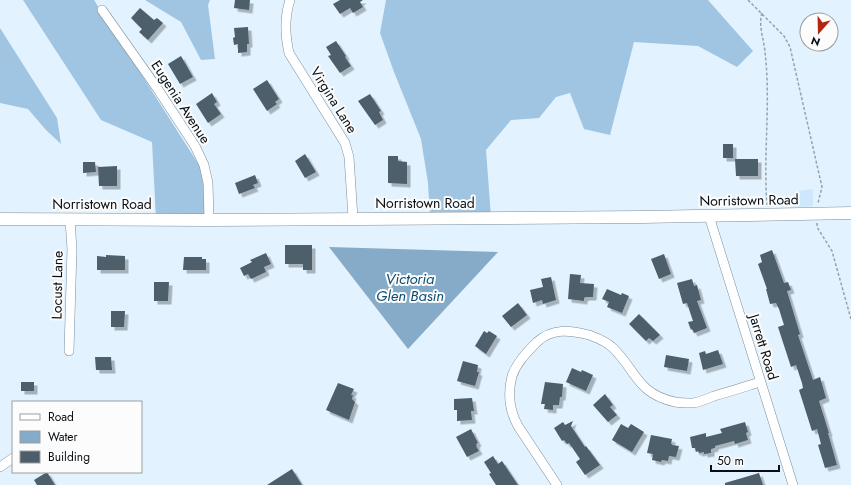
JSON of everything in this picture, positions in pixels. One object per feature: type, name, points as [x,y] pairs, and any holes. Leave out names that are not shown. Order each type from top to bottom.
[{"type":"main road","name":"Norristown Road","points":[[0,219],[209,220],[709,216],[851,213]]},
{"type":"street","name":"Virgina Lane","points":[[290,0],[285,24],[286,41],[289,53],[345,143],[349,157],[353,218]]},
{"type":"street","name":"Eugenia Avenue","points":[[102,10],[157,88],[195,146],[204,165],[208,183],[209,220]]},
{"type":"street","name":"Jarrett Road","points":[[709,216],[793,485]]},
{"type":"street","name":"Locust Lane","points":[[69,351],[72,248],[70,220]]},
{"type":"street","points":[[557,485],[514,419],[510,401],[510,386],[516,367],[525,354],[543,337],[559,331],[567,330],[585,334],[603,341],[612,347],[645,389],[676,402],[694,403],[760,382]]},
{"type":"street","points":[[0,467],[12,459]]},
{"type":"path","points":[[748,0],[784,36],[790,47],[822,187],[818,200],[817,227],[832,251],[851,319]]},
{"type":"path","points":[[762,13],[760,19],[765,53],[767,97],[767,209]]},
{"type":"shaded area","points":[[23,0],[94,0],[206,176],[205,219],[156,219],[152,142],[101,120]]},
{"type":"shaded area","points":[[145,0],[210,0],[208,5],[215,59],[201,60],[181,22]]},
{"type":"shaded area","points":[[386,0],[708,0],[753,51],[737,67],[698,46],[634,42],[610,135],[584,129],[570,93],[556,97],[539,118],[511,120],[486,150],[491,217],[430,218],[428,183],[421,139],[380,33]]},
{"type":"shaded area","points":[[0,28],[57,118],[61,144],[46,130],[28,109],[0,103]]},
{"type":"shaded area","points":[[813,189],[813,206],[795,207],[793,192]]},
{"type":"water","name":"Victoria Glen Basin","points":[[329,247],[498,252],[408,349]]},
{"type":"building","points":[[235,0],[250,0],[249,10],[234,8]]},
{"type":"building","points":[[340,0],[363,0],[360,2],[363,7],[353,13],[350,8],[340,14],[333,4]]},
{"type":"building","points":[[140,8],[154,20],[157,18],[163,23],[148,40],[139,32],[142,29],[131,18]]},
{"type":"building","points":[[248,27],[249,44],[247,44],[247,52],[238,53],[238,44],[234,45],[234,28]]},
{"type":"building","points":[[336,41],[351,66],[340,73],[328,56],[331,55],[326,47]]},
{"type":"building","points":[[181,56],[193,77],[180,84],[168,64]]},
{"type":"building","points":[[267,80],[279,99],[275,102],[277,104],[267,111],[253,89]]},
{"type":"building","points":[[212,93],[217,102],[214,104],[221,114],[208,123],[196,104]]},
{"type":"building","points":[[370,94],[381,111],[379,112],[383,120],[375,125],[358,101]]},
{"type":"building","points":[[723,144],[733,144],[733,158],[723,158]]},
{"type":"building","points":[[305,154],[316,172],[305,178],[295,161]]},
{"type":"building","points":[[388,156],[398,156],[398,161],[407,162],[407,184],[388,183]]},
{"type":"building","points":[[735,159],[758,159],[758,176],[736,176]]},
{"type":"building","points":[[83,162],[95,162],[96,172],[83,173]]},
{"type":"building","points":[[117,166],[117,186],[99,186],[98,167]]},
{"type":"building","points":[[255,175],[258,183],[253,185],[255,188],[239,194],[235,183]]},
{"type":"building","points":[[285,245],[312,245],[312,270],[303,270],[303,264],[285,264]]},
{"type":"building","points":[[772,250],[784,283],[788,282],[791,290],[787,291],[800,334],[798,335],[813,380],[820,377],[826,398],[819,401],[837,465],[825,468],[818,445],[821,444],[817,429],[812,431],[799,390],[803,388],[796,365],[791,367],[778,327],[784,325],[779,309],[776,303],[770,304],[767,289],[758,264],[762,262],[760,255]]},
{"type":"building","points":[[266,253],[271,264],[264,267],[266,272],[251,279],[248,274],[244,276],[240,268],[252,262],[250,260]]},
{"type":"building","points":[[664,254],[671,274],[659,279],[651,259]]},
{"type":"building","points":[[106,255],[125,256],[125,270],[97,270],[97,256],[106,257]]},
{"type":"building","points":[[184,257],[202,257],[202,259],[206,259],[206,270],[183,270]]},
{"type":"building","points":[[570,274],[581,275],[580,283],[594,284],[593,297],[586,297],[584,298],[584,301],[568,299]]},
{"type":"building","points":[[551,277],[556,300],[543,304],[542,300],[533,303],[530,290],[543,287],[541,279]]},
{"type":"building","points":[[692,279],[694,286],[697,285],[701,300],[697,301],[707,328],[694,333],[688,322],[693,321],[687,303],[683,304],[677,283]]},
{"type":"building","points":[[154,282],[169,282],[168,301],[154,301]]},
{"type":"building","points":[[607,289],[621,295],[622,293],[629,296],[622,313],[607,307],[609,302],[602,299]]},
{"type":"building","points":[[518,303],[527,315],[511,327],[502,316]]},
{"type":"building","points":[[111,311],[125,311],[124,327],[111,327]]},
{"type":"building","points":[[639,314],[660,335],[653,341],[649,338],[646,341],[629,324]]},
{"type":"building","points":[[484,331],[487,333],[489,331],[497,336],[486,354],[475,346]]},
{"type":"building","points":[[718,350],[723,364],[703,370],[699,353],[705,351],[706,354]]},
{"type":"building","points":[[666,355],[689,359],[687,371],[664,367]]},
{"type":"building","points":[[95,357],[111,357],[112,370],[96,370]]},
{"type":"building","points":[[463,361],[478,365],[477,372],[479,372],[475,386],[457,381]]},
{"type":"building","points":[[572,368],[581,372],[582,370],[593,375],[586,391],[566,382]]},
{"type":"building","points":[[21,382],[34,382],[34,391],[21,391]]},
{"type":"building","points":[[545,382],[563,384],[562,397],[560,397],[559,405],[553,405],[553,410],[544,409],[545,404],[541,404]]},
{"type":"building","points":[[338,383],[354,389],[351,395],[353,395],[352,399],[355,402],[349,420],[326,410]]},
{"type":"building","points":[[605,394],[613,405],[610,407],[617,415],[608,422],[593,405]]},
{"type":"building","points":[[472,398],[474,411],[471,411],[472,420],[457,421],[457,410],[454,410],[454,399]]},
{"type":"building","points":[[573,421],[571,426],[585,447],[586,446],[600,465],[585,475],[576,462],[580,459],[569,443],[567,444],[564,440],[562,441],[554,428],[563,422],[565,425]]},
{"type":"building","points":[[745,422],[748,432],[746,433],[748,440],[735,444],[734,441],[715,446],[715,448],[711,449],[711,453],[704,454],[704,452],[696,452],[695,448],[692,448],[690,437],[706,433],[706,437],[722,433],[720,429]]},
{"type":"building","points":[[621,424],[628,428],[631,424],[644,432],[632,452],[612,440]]},
{"type":"building","points":[[471,429],[478,443],[476,446],[479,451],[467,457],[456,437]]},
{"type":"building","points":[[651,435],[672,439],[672,445],[679,446],[676,457],[669,456],[668,461],[662,460],[661,462],[652,460],[653,454],[647,453]]},
{"type":"building","points":[[493,456],[498,464],[502,461],[518,485],[496,485],[484,462]]},
{"type":"building","points":[[292,469],[302,485],[267,485]]},
{"type":"building","points":[[48,473],[55,485],[37,485],[34,480]]},
{"type":"building","points":[[759,473],[763,485],[725,485],[725,483]]}]
